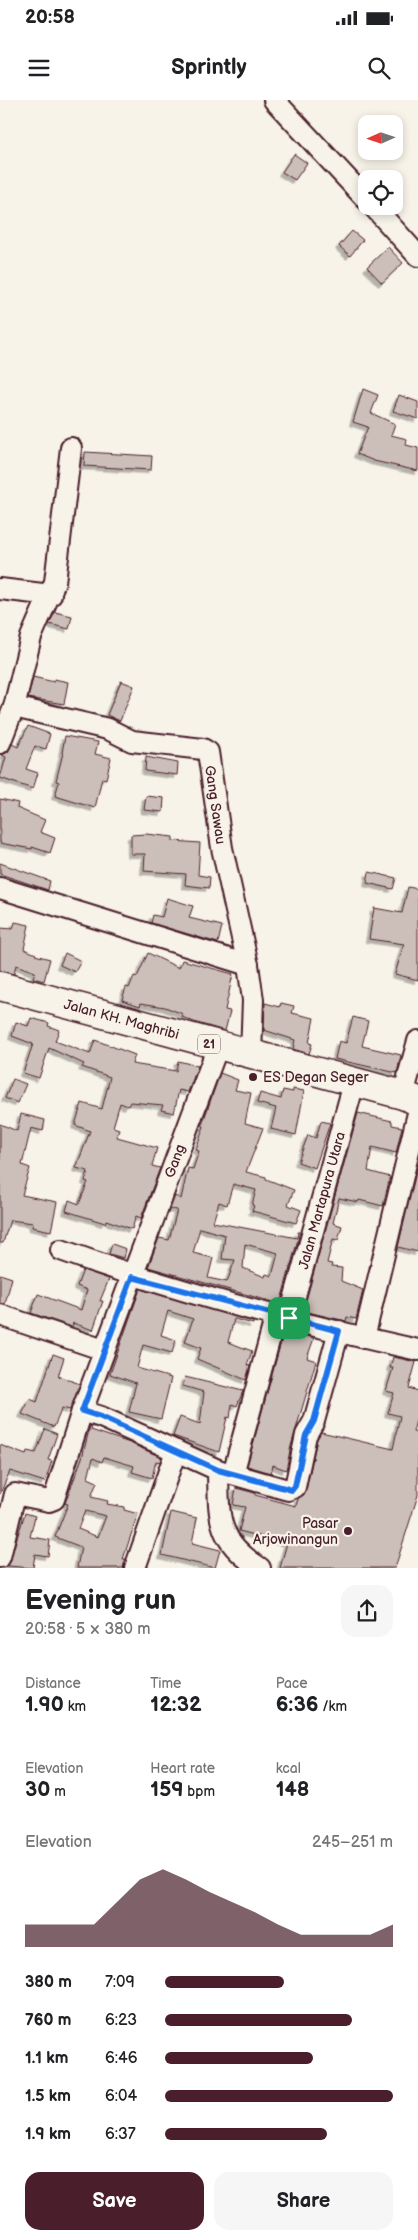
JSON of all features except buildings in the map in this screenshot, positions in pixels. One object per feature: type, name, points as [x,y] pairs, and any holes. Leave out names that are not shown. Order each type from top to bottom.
[{"type":"highway","name":"Jalan KH. Maghribi","points":[[0,986],[354,1083],[413,1103]]},
{"type":"street","points":[[274,100],[358,190]]},
{"type":"street","points":[[381,215],[418,256]]},
{"type":"street","points":[[0,743],[14,707],[31,637],[55,582],[61,547],[71,448]]},
{"type":"street","points":[[0,589],[50,595]]},
{"type":"street","name":"Gang Sawau","points":[[14,707],[108,730],[132,741],[203,749],[208,752],[222,848],[248,965],[253,1000],[251,1055]]},
{"type":"street","points":[[0,888],[248,965]]},
{"type":"street","points":[[364,1338],[413,1103],[418,1041]]},
{"type":"street","name":"Gang","points":[[7,1492],[49,1501],[53,1500],[104,1350],[218,1046]]},
{"type":"street","name":"Jalan Martapura Utara","points":[[225,1472],[282,1316],[354,1083]]},
{"type":"street","points":[[61,1250],[132,1277],[364,1338],[418,1350]]},
{"type":"street","points":[[0,1315],[104,1350]]},
{"type":"street","points":[[82,1411],[101,1417],[225,1472],[292,1490],[295,1486],[306,1435],[314,1421],[339,1331]]},
{"type":"street","points":[[135,1568],[176,1451]]},
{"type":"street","points":[[225,1472],[218,1513],[221,1525],[242,1556],[260,1568]]},
{"type":"street","points":[[0,1557],[7,1492]]},
{"type":"place","name":"ES Degan Seger","points":[[253,1077]]},
{"type":"place","name":"Pasar Arjowinangun","points":[[348,1531]]},
{"type":"route","points":[[132,1277],[289,1318],[339,1331],[314,1421],[306,1435],[295,1486],[292,1490],[218,1470],[101,1417],[82,1411],[132,1277]]}]
